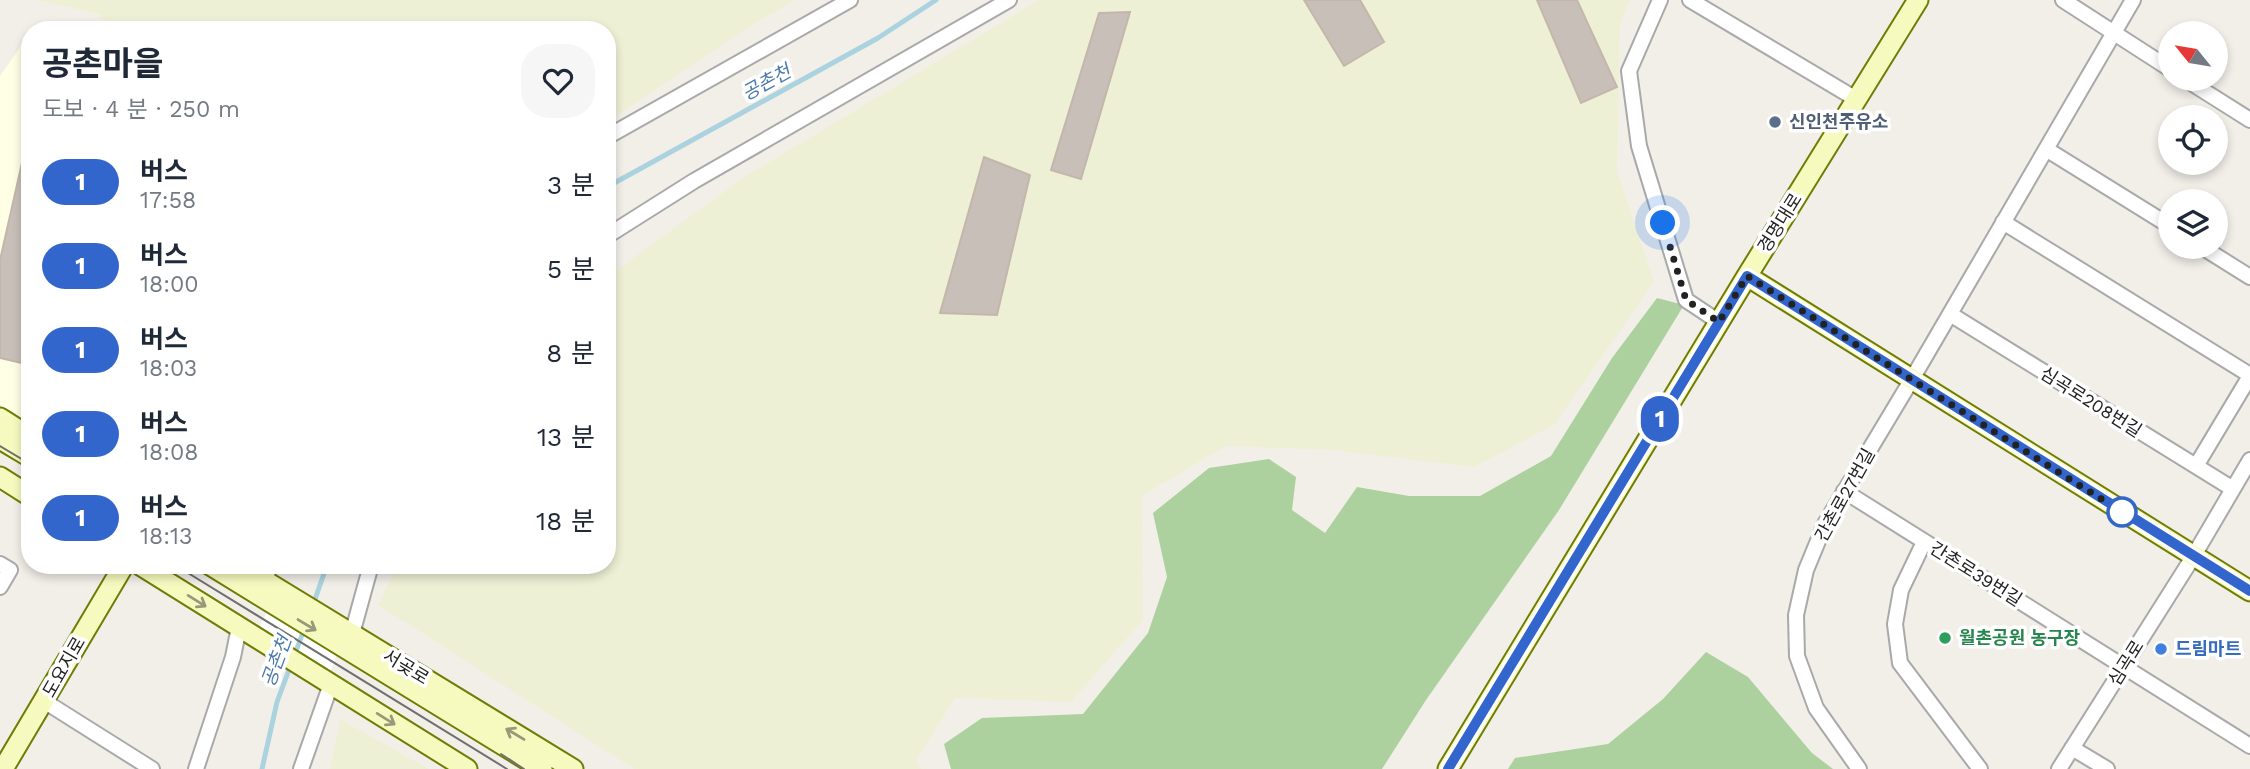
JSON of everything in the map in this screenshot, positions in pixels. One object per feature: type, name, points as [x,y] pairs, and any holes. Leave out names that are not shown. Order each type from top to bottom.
[{"type":"street","points":[[616,132],[850,0]]},
{"type":"street","points":[[616,230],[694,181],[1009,0]]},
{"type":"street","points":[[1660,0],[1629,71],[1639,146],[1686,300],[1719,322]]},
{"type":"street","points":[[1690,0],[1856,99]]},
{"type":"street","name":"경명대로","points":[[1448,769],[1918,0]]},
{"type":"street","points":[[2063,0],[2158,61]]},
{"type":"street","points":[[1912,379],[2133,0]]},
{"type":"street","points":[[2204,91],[2250,120]]},
{"type":"street","points":[[2046,149],[2158,219]]},
{"type":"street","points":[[2003,222],[2250,376],[2196,466]]},
{"type":"street","points":[[2222,259],[2250,276]]},
{"type":"street","points":[[1747,276],[2250,591]]},
{"type":"street","name":"심곡로208번길","points":[[1950,314],[2233,489]]},
{"type":"street","name":"간촌로27번길","points":[[1859,769],[1816,708],[1797,656],[1796,615],[1806,570],[1825,524],[1912,379]]},
{"type":"street","points":[[0,418],[21,431]]},
{"type":"street","points":[[0,439],[21,452]]},
{"type":"street","name":"심곡로","points":[[2059,769],[2250,460]]},
{"type":"street","points":[[0,477],[21,490]]},
{"type":"street","name":"간촌로39번길","points":[[1844,491],[2250,746]]},
{"type":"street","points":[[1924,542],[1901,590],[1895,624],[1900,663],[1980,769]]},
{"type":"street","points":[[0,564],[10,570],[0,587]]},
{"type":"street","name":"도요지로","points":[[3,769],[119,574]]},
{"type":"street","points":[[154,574],[467,769]]},
{"type":"street","name":"서곶로","points":[[239,574],[272,584]]},
{"type":"street","name":"서곶로","points":[[255,574],[542,769]]},
{"type":"street","points":[[347,637],[368,574]]},
{"type":"street","points":[[196,769],[233,657],[246,632]]},
{"type":"street","name":"서곶로","points":[[347,637],[573,769]]},
{"type":"street","points":[[301,769],[329,683]]},
{"type":"street","points":[[44,701],[152,769]]},
{"type":"street","points":[[2073,748],[2107,769]]},
{"type":"shaded area","points":[[37,0],[796,0],[755,23],[616,116],[616,21],[105,21],[99,14]]},
{"type":"shaded area","points":[[1039,0],[1630,0],[1620,24],[1617,170],[1654,282],[1554,425],[1474,467],[1331,450],[1225,446],[1142,496],[1143,620],[1071,702],[955,698],[916,761],[922,769],[634,769],[378,605],[394,574],[616,574],[616,270],[743,178]]},
{"type":"shaded area","points":[[21,46],[21,418],[0,404],[0,76]]},
{"type":"shaded area","points":[[340,719],[429,769],[330,769]]},
{"type":"green space","points":[[1657,298],[1684,305],[1559,510],[1426,700],[1382,769],[951,769],[944,744],[982,718],[1083,714],[1148,633],[1167,577],[1153,513],[1209,468],[1269,459],[1296,477],[1292,510],[1325,533],[1357,487],[1409,496],[1480,496],[1551,456],[1612,358]]},
{"type":"green space","points":[[1706,652],[1748,677],[1812,753],[1833,769],[1508,769],[1515,758],[1608,744],[1663,699]]},
{"type":"pier","points":[[282,582],[349,623],[324,688],[251,643]]},
{"type":"building","points":[[1304,0],[1360,0],[1384,42],[1344,66]]},
{"type":"building","points":[[1537,0],[1577,0],[1617,87],[1581,103]]},
{"type":"building","points":[[1130,12],[1081,179],[1051,170],[1099,13]]},
{"type":"building","points":[[984,157],[1030,175],[997,315],[940,313]]},
{"type":"building","points":[[21,167],[21,363],[0,358],[0,260]]},
{"type":"waterway","name":"공촌천","points":[[616,182],[878,38],[936,0]]},
{"type":"waterway","name":"공촌천","points":[[313,605],[324,574]]},
{"type":"waterway","name":"공촌천","points":[[262,769],[277,702],[305,627]]},
{"type":"tram line","points":[[0,446],[21,459]]},
{"type":"tram line","points":[[190,574],[507,769]]},
{"type":"tram line","points":[[501,754],[524,769]]},
{"type":"bus line","name":"1","points":[[1448,769],[1747,276],[2250,591]]},
{"type":"place","name":"신인천주유소","points":[[1775,122]]},
{"type":"place","name":"월촌공원 농구장","points":[[1945,638]]},
{"type":"place","name":"드림마트","points":[[2161,649]]},
{"type":"route","points":[[1663,223],[1686,300],[1719,322],[1747,276],[2122,512]]}]
